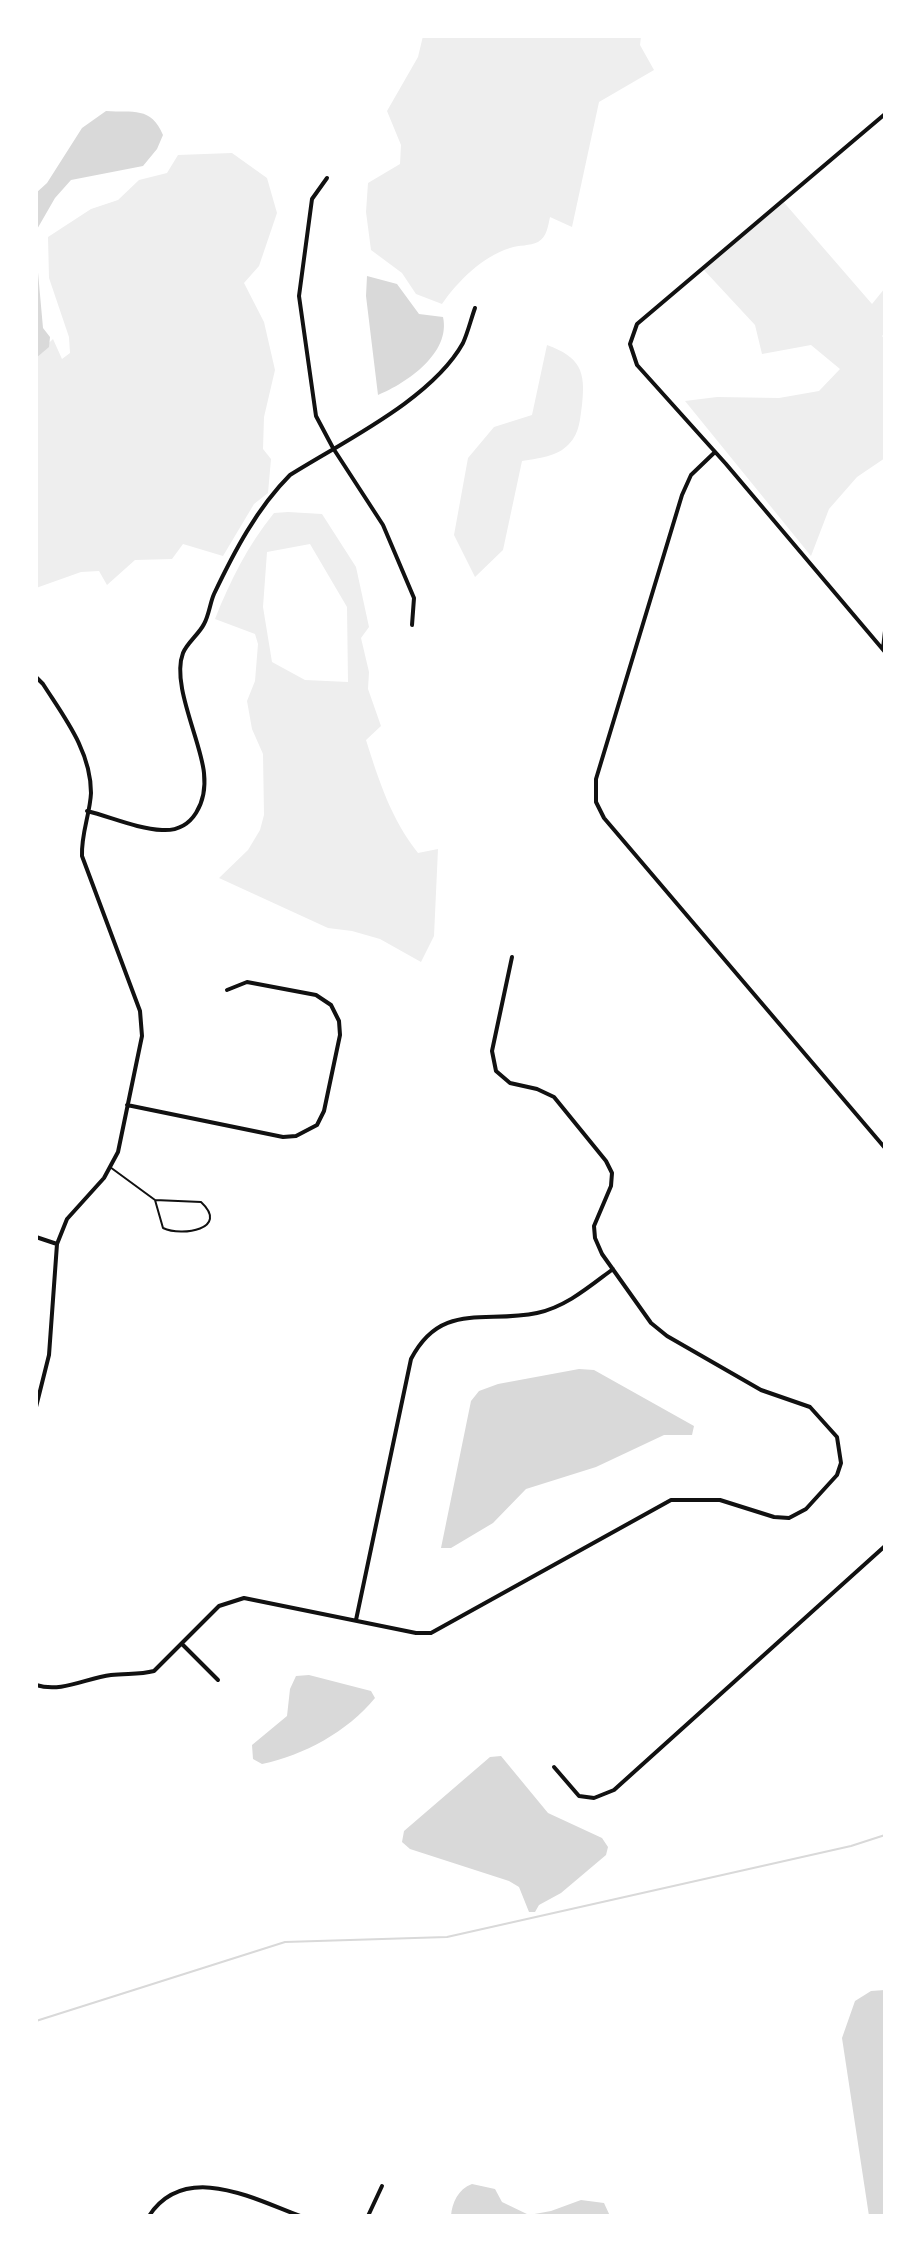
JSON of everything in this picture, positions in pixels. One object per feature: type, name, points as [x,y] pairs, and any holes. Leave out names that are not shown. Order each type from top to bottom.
[{"type":"street","points":[[884,651],[715,452],[634,361],[630,344],[637,324],[885,114]]},
{"type":"street","points":[[327,178],[312,199],[299,296],[316,416],[333,448],[383,525],[414,598],[412,625]]},
{"type":"street","points":[[87,811],[162,830],[177,829],[193,819],[201,808],[204,774],[184,691],[181,672],[183,653],[205,622],[212,599],[230,560],[274,492],[290,475],[413,398],[441,374],[463,342],[475,308]]},
{"type":"street","points":[[715,452],[691,475],[682,495],[596,779],[596,802],[604,818],[885,1148]]},
{"type":"street","points":[[884,651],[885,631]]},
{"type":"street","points":[[36,677],[83,750],[91,793],[81,838],[82,856],[140,1011],[142,1036],[117,1152],[105,1178],[67,1219],[57,1244],[49,1355],[36,1407]]},
{"type":"street","points":[[36,1685],[58,1688],[110,1675],[154,1671],[219,1606],[244,1598],[416,1633],[431,1633],[671,1500],[720,1500],[774,1517],[789,1518],[806,1509],[837,1475],[841,1463],[837,1437],[810,1407],[761,1390],[667,1336],[651,1323],[613,1269],[595,1238],[597,1219],[611,1186],[612,1173],[606,1161],[554,1097],[537,1089],[510,1083],[496,1071],[492,1051],[512,957]]},
{"type":"street","points":[[128,1105],[283,1137],[296,1137],[317,1125],[324,1112],[340,1035],[339,1021],[330,1005],[316,995],[247,982],[227,990]]},
{"type":"street","points":[[36,1237],[57,1244]]},
{"type":"street","points":[[356,1620],[411,1359],[420,1341],[430,1331],[447,1322],[537,1313],[568,1302],[613,1269]]},
{"type":"street","points":[[554,1767],[579,1796],[594,1798],[614,1790],[885,1546]]},
{"type":"street","points":[[182,1644],[218,1680]]},
{"type":"street","points":[[149,2216],[171,2195],[192,2188],[212,2186],[300,2216]]},
{"type":"street","points":[[368,2216],[382,2186]]},
{"type":"lane","points":[[110,1167],[155,1200],[201,1202],[207,1207],[210,1217],[208,1223],[203,1230],[195,1232],[163,1228],[155,1200]]},
{"type":"shaded area","points":[[423,36],[641,36],[640,45],[654,70],[599,102],[572,227],[550,217],[547,231],[541,240],[510,248],[490,257],[463,279],[442,304],[416,294],[402,273],[371,250],[366,212],[368,183],[400,164],[401,145],[387,111],[418,57]]},
{"type":"shaded area","points":[[106,111],[140,113],[153,119],[163,135],[157,149],[143,166],[71,180],[55,198],[36,231],[36,193],[47,183],[82,128]]},
{"type":"shaded area","points":[[232,153],[267,178],[277,213],[259,266],[244,283],[264,322],[275,370],[264,417],[263,449],[271,459],[268,493],[254,504],[223,556],[183,544],[172,559],[135,560],[107,585],[99,571],[81,572],[36,588],[36,355],[53,339],[62,359],[70,353],[69,337],[49,278],[48,237],[91,209],[118,200],[139,180],[167,173],[178,155]]},
{"type":"shaded area","points":[[781,199],[872,304],[885,288],[885,333],[882,336],[885,339],[885,458],[857,477],[829,509],[811,556],[685,401],[717,397],[779,398],[819,391],[840,369],[811,345],[762,354],[755,325],[703,269]]},
{"type":"shaded area","points":[[36,250],[43,328],[50,337],[49,347],[36,358]]},
{"type":"shaded area","points":[[367,276],[397,284],[419,314],[443,317],[444,330],[434,354],[413,375],[378,395],[366,296]]},
{"type":"shaded area","points":[[547,345],[574,360],[581,374],[583,393],[577,430],[573,440],[559,452],[522,461],[503,550],[475,577],[454,535],[468,458],[494,427],[532,415]]},
{"type":"shaded area","points":[[274,513],[322,514],[356,567],[369,627],[361,638],[369,672],[368,689],[381,726],[366,740],[387,799],[400,827],[418,853],[438,849],[434,936],[421,962],[380,939],[352,931],[328,928],[219,878],[248,850],[260,830],[264,815],[263,754],[252,729],[247,701],[255,681],[258,644],[255,634],[215,619],[240,564]],"holes":[[[310,544],[347,607],[348,682],[305,680],[272,662],[263,607],[267,552]]]},
{"type":"shaded area","points":[[579,1369],[594,1370],[694,1426],[692,1435],[664,1435],[596,1467],[526,1489],[493,1523],[451,1548],[441,1548],[471,1401],[479,1391],[498,1384]]},
{"type":"shaded area","points":[[309,1675],[371,1691],[375,1698],[338,1731],[309,1748],[262,1764],[253,1759],[252,1745],[287,1716],[290,1689],[296,1676]]},
{"type":"shaded area","points":[[501,1756],[548,1813],[602,1838],[608,1847],[606,1855],[561,1893],[539,1905],[535,1912],[529,1912],[519,1887],[509,1881],[410,1849],[402,1842],[404,1831],[490,1757]]},
{"type":"shaded area","points":[[885,1990],[885,2216],[869,2216],[842,2038],[855,2001],[871,1991]]},
{"type":"shaded area","points":[[472,2184],[495,2189],[502,2202],[529,2215],[551,2211],[581,2200],[604,2203],[610,2216],[451,2216],[457,2197],[463,2189]]},
{"type":"waterway","points":[[36,2021],[285,1942],[447,1937],[851,1846],[885,1835]]}]
